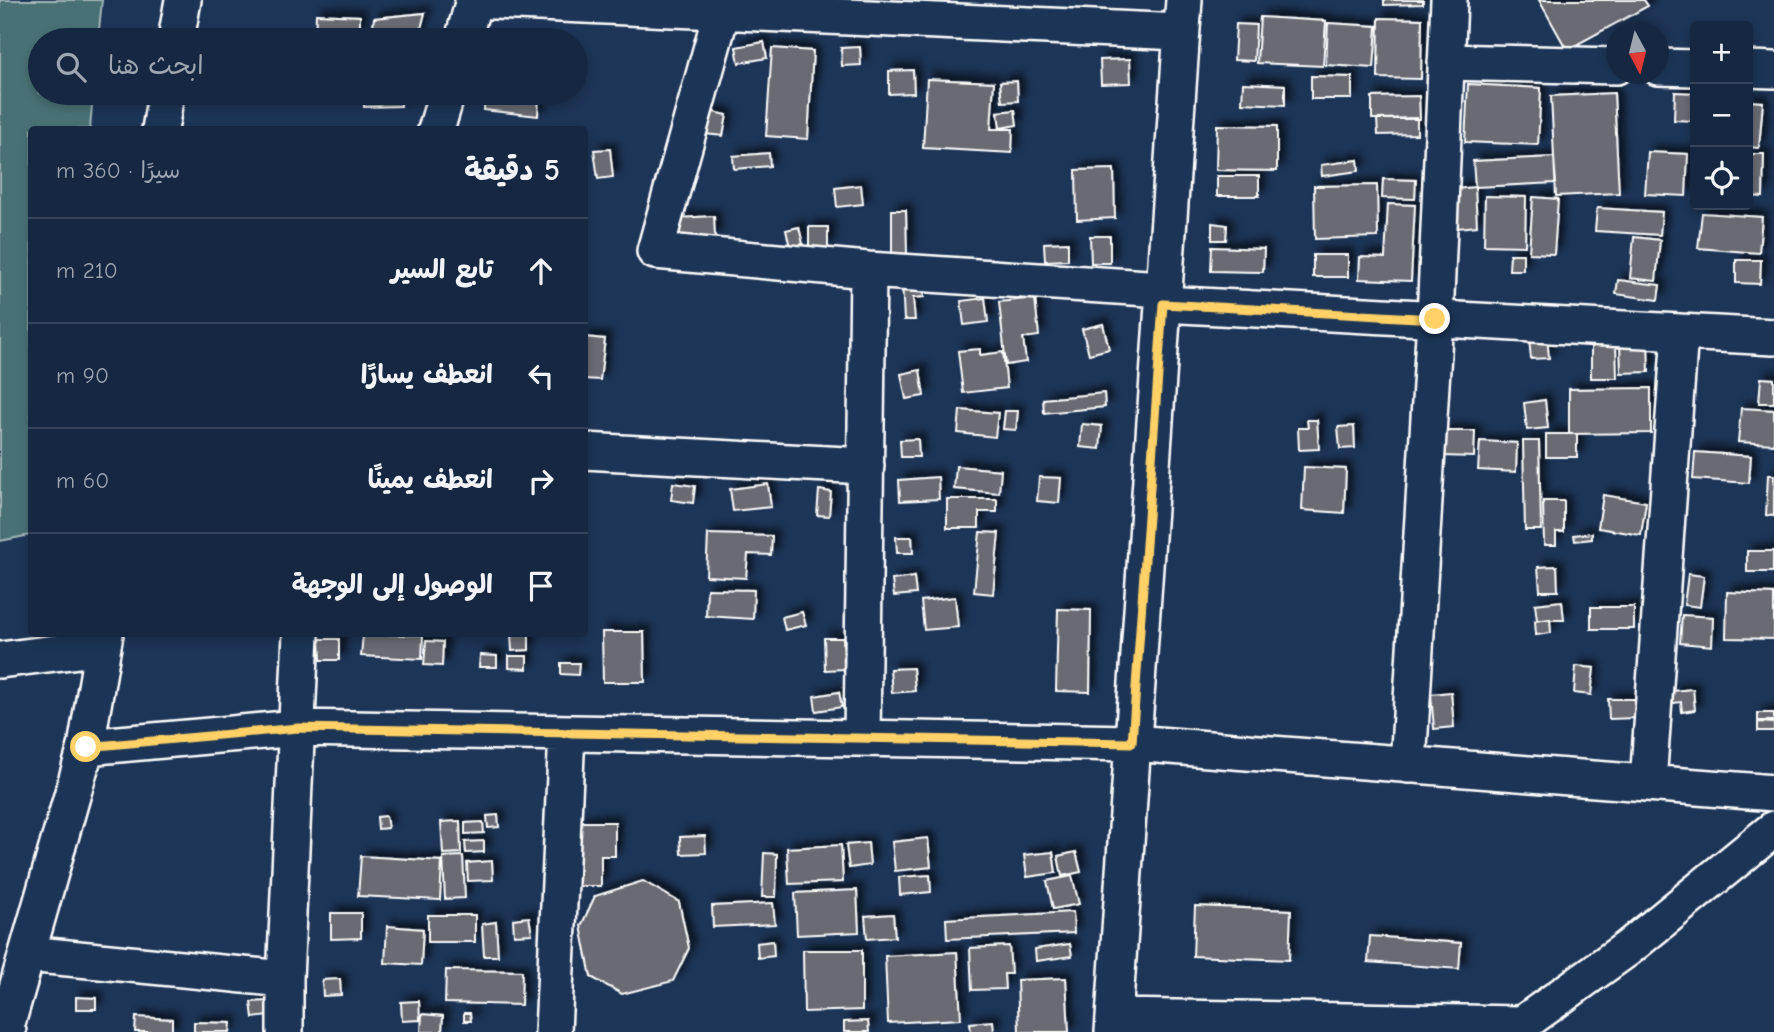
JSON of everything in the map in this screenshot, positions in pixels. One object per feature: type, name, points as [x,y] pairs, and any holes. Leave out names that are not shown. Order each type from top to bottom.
[{"type":"street","points":[[178,28],[183,0]]},
{"type":"street","points":[[466,28],[474,0],[1183,16],[1113,1024],[1516,1028],[1628,948],[1774,829]]},
{"type":"street","points":[[1408,765],[1435,319],[1449,0]]},
{"type":"street","points":[[724,6],[655,251],[1435,319],[1774,337]]},
{"type":"street","points":[[1446,62],[1606,66]]},
{"type":"street","points":[[1669,67],[1690,68]]},
{"type":"street","points":[[1753,69],[1774,70]]},
{"type":"street","points":[[161,126],[164,105]]},
{"type":"street","points":[[437,126],[443,105]]},
{"type":"street","points":[[862,738],[868,270]]},
{"type":"street","points":[[1648,783],[1680,332]]},
{"type":"street","points":[[588,451],[866,466]]},
{"type":"street","points":[[285,1032],[285,979],[301,637]]},
{"type":"street","points":[[0,660],[104,640],[86,747],[5,1029]]},
{"type":"street","points":[[86,747],[298,728],[1132,743],[1774,793]]},
{"type":"street","points":[[553,1032],[567,733]]},
{"type":"street","points":[[27,954],[285,979]]},
{"type":"green space","points":[[0,0],[102,0],[99,28],[28,28],[28,105],[92,105],[90,126],[28,126],[28,536],[0,541]]},
{"type":"building","points":[[1384,0],[1423,0],[1423,4],[1384,5]]},
{"type":"building","points":[[1539,0],[1644,0],[1648,6],[1620,21],[1606,21],[1606,29],[1567,50]]},
{"type":"building","points":[[425,13],[421,28],[373,28],[374,18]]},
{"type":"building","points":[[316,14],[360,16],[360,28],[315,28]]},
{"type":"building","points":[[1260,17],[1326,21],[1323,66],[1257,63]]},
{"type":"building","points":[[1379,18],[1422,19],[1421,79],[1378,78]]},
{"type":"building","points":[[1328,23],[1377,26],[1374,68],[1326,65]]},
{"type":"building","points":[[1236,24],[1256,25],[1254,61],[1234,60]]},
{"type":"building","points":[[764,42],[767,58],[739,63],[736,47]]},
{"type":"building","points":[[860,47],[861,65],[842,66],[841,48]]},
{"type":"building","points":[[772,48],[813,51],[808,139],[766,136]]},
{"type":"building","points":[[1130,59],[1131,83],[1101,84],[1100,60]]},
{"type":"building","points":[[913,70],[914,93],[889,94],[889,71]]},
{"type":"building","points":[[1311,76],[1352,77],[1352,99],[1311,99]]},
{"type":"building","points":[[927,79],[994,82],[991,129],[1013,129],[1012,153],[923,148]]},
{"type":"building","points":[[1017,81],[1018,101],[1002,102],[1000,82]]},
{"type":"building","points":[[1243,83],[1285,85],[1285,105],[1242,103]]},
{"type":"building","points":[[1468,84],[1541,88],[1538,145],[1465,142]]},
{"type":"building","points":[[1675,92],[1690,93],[1690,121],[1674,120]]},
{"type":"building","points":[[1614,93],[1619,193],[1556,196],[1551,96]]},
{"type":"building","points":[[1419,96],[1420,119],[1372,119],[1372,97]]},
{"type":"building","points":[[1753,101],[1763,102],[1759,148],[1753,147]]},
{"type":"building","points":[[364,105],[401,105],[401,106]]},
{"type":"building","points":[[484,105],[539,105],[538,116],[484,110]]},
{"type":"building","points":[[1015,110],[1017,125],[1000,128],[998,112]]},
{"type":"building","points":[[709,111],[727,115],[723,136],[705,134]]},
{"type":"building","points":[[1417,118],[1417,134],[1378,135],[1377,119]]},
{"type":"building","points":[[1217,125],[1277,126],[1277,171],[1216,170]]},
{"type":"building","points":[[610,149],[613,177],[598,179],[594,150]]},
{"type":"building","points":[[1648,152],[1688,154],[1686,196],[1645,194]]},
{"type":"building","points":[[769,153],[770,166],[734,169],[733,156]]},
{"type":"building","points":[[1753,154],[1764,154],[1763,197],[1753,196]]},
{"type":"building","points":[[1554,157],[1556,183],[1475,187],[1473,161]]},
{"type":"building","points":[[1358,160],[1359,171],[1322,176],[1321,165]]},
{"type":"building","points":[[1114,169],[1115,218],[1077,220],[1076,170]]},
{"type":"building","points":[[1217,176],[1259,176],[1259,196],[1217,196]]},
{"type":"building","points":[[1383,179],[1416,180],[1415,199],[1382,198]]},
{"type":"building","points":[[861,185],[863,204],[837,207],[835,188]]},
{"type":"building","points":[[1377,185],[1378,237],[1315,239],[1314,186]]},
{"type":"building","points":[[1475,187],[1477,226],[1458,228],[1456,189]]},
{"type":"building","points":[[1485,196],[1526,197],[1525,246],[1484,245]]},
{"type":"building","points":[[1533,197],[1558,199],[1554,254],[1529,253]]},
{"type":"building","points":[[1388,204],[1415,205],[1411,281],[1359,279],[1360,257],[1385,258]]},
{"type":"building","points":[[1597,208],[1662,212],[1660,235],[1595,231]]},
{"type":"building","points":[[892,210],[906,210],[907,254],[892,254]]},
{"type":"building","points":[[1702,213],[1762,217],[1759,253],[1698,248]]},
{"type":"building","points":[[714,216],[715,237],[680,239],[679,218]]},
{"type":"building","points":[[1212,223],[1227,225],[1226,240],[1212,240]]},
{"type":"building","points":[[799,227],[803,244],[790,247],[786,230]]},
{"type":"building","points":[[809,227],[828,227],[828,248],[809,249]]},
{"type":"building","points":[[1090,236],[1110,236],[1110,263],[1091,263]]},
{"type":"building","points":[[1634,237],[1660,240],[1656,281],[1630,278]]},
{"type":"building","points":[[1068,242],[1068,260],[1045,261],[1044,243]]},
{"type":"building","points":[[1212,247],[1264,249],[1263,272],[1211,271]]},
{"type":"building","points":[[1510,254],[1523,254],[1523,270],[1509,270]]},
{"type":"building","points":[[1313,255],[1348,255],[1348,277],[1313,277]]},
{"type":"building","points":[[1736,260],[1761,260],[1760,284],[1736,283]]},
{"type":"building","points":[[923,280],[924,297],[913,298],[915,320],[904,320],[902,282]]},
{"type":"building","points":[[1618,280],[1660,285],[1658,300],[1616,294]]},
{"type":"building","points":[[985,298],[988,322],[964,325],[961,301]]},
{"type":"building","points":[[1035,298],[1039,336],[1023,338],[1026,362],[1006,365],[999,302]]},
{"type":"building","points":[[1103,324],[1109,349],[1089,354],[1082,329]]},
{"type":"building","points":[[588,337],[605,339],[600,380],[588,379]]},
{"type":"building","points":[[1547,337],[1549,358],[1531,359],[1529,339]]},
{"type":"building","points":[[1620,342],[1648,342],[1649,372],[1621,373]]},
{"type":"building","points":[[1591,344],[1616,344],[1617,378],[1591,378]]},
{"type":"building","points":[[980,349],[980,355],[1003,352],[1007,388],[963,393],[958,351]]},
{"type":"building","points":[[920,370],[924,396],[906,399],[901,374]]},
{"type":"building","points":[[1761,378],[1774,379],[1774,403],[1759,403]]},
{"type":"building","points":[[1651,388],[1651,433],[1569,434],[1569,389]]},
{"type":"building","points":[[1104,393],[1105,407],[1044,413],[1043,399]]},
{"type":"building","points":[[1545,400],[1548,428],[1527,430],[1524,403]]},
{"type":"building","points":[[1741,408],[1774,410],[1774,444],[1738,442]]},
{"type":"building","points":[[960,410],[998,413],[995,437],[958,433]]},
{"type":"building","points":[[1005,411],[1018,411],[1016,430],[1003,429]]},
{"type":"building","points":[[1307,420],[1317,420],[1319,449],[1299,450],[1298,428],[1308,428]]},
{"type":"building","points":[[1082,424],[1102,426],[1100,449],[1080,447]]},
{"type":"building","points":[[1354,426],[1355,448],[1340,449],[1338,427]]},
{"type":"building","points":[[1443,431],[1475,431],[1474,457],[1442,456]]},
{"type":"building","points":[[1546,434],[1577,434],[1577,457],[1546,457]]},
{"type":"building","points":[[918,439],[919,457],[901,457],[900,440]]},
{"type":"building","points":[[1480,441],[1517,443],[1516,472],[1478,470]]},
{"type":"building","points":[[1523,441],[1539,441],[1541,530],[1525,530]]},
{"type":"building","points":[[1695,452],[1751,456],[1749,483],[1693,479]]},
{"type":"building","points":[[956,466],[1001,470],[999,493],[954,489]]},
{"type":"building","points":[[1304,467],[1346,469],[1344,513],[1302,510]]},
{"type":"building","points":[[1768,475],[1774,475],[1774,516],[1766,515]]},
{"type":"building","points":[[938,477],[939,499],[900,501],[899,480]]},
{"type":"building","points":[[1039,477],[1061,478],[1059,503],[1037,501]]},
{"type":"building","points":[[673,483],[695,486],[693,503],[671,500]]},
{"type":"building","points":[[768,484],[771,507],[733,511],[730,489]]},
{"type":"building","points":[[819,490],[831,492],[829,516],[817,515]]},
{"type":"building","points":[[1603,495],[1646,502],[1641,535],[1598,528]]},
{"type":"building","points":[[947,499],[997,499],[997,512],[979,512],[979,528],[947,528]]},
{"type":"building","points":[[1543,501],[1564,501],[1564,532],[1556,532],[1556,545],[1544,545]]},
{"type":"building","points":[[980,532],[999,533],[993,594],[974,592]]},
{"type":"building","points":[[1592,533],[1592,539],[1575,541],[1574,535]]},
{"type":"building","points":[[708,534],[772,536],[771,555],[748,554],[746,578],[706,576]]},
{"type":"building","points":[[896,537],[912,537],[913,553],[897,553]]},
{"type":"building","points":[[1747,551],[1773,551],[1773,572],[1747,572]]},
{"type":"building","points":[[1557,566],[1558,591],[1540,591],[1538,567]]},
{"type":"building","points":[[1688,574],[1704,576],[1700,607],[1684,605]]},
{"type":"building","points":[[914,577],[916,594],[894,596],[892,580]]},
{"type":"building","points":[[707,589],[754,590],[753,619],[706,616]]},
{"type":"building","points":[[1727,592],[1774,594],[1774,639],[1726,638]]},
{"type":"building","points":[[955,597],[958,627],[924,630],[921,601]]},
{"type":"building","points":[[1562,601],[1564,620],[1537,620],[1535,604]]},
{"type":"building","points":[[1591,607],[1634,607],[1634,629],[1591,629]]},
{"type":"building","points":[[1058,609],[1091,610],[1090,692],[1056,691]]},
{"type":"building","points":[[802,612],[806,625],[785,630],[782,617]]},
{"type":"building","points":[[1682,615],[1713,617],[1712,646],[1680,643]]},
{"type":"building","points":[[1550,619],[1551,633],[1536,635],[1535,621]]},
{"type":"building","points":[[602,632],[644,632],[645,682],[603,682]]},
{"type":"building","points":[[363,637],[423,637],[422,659],[361,656]]},
{"type":"building","points":[[511,637],[529,637],[529,650],[512,651]]},
{"type":"building","points":[[824,638],[843,638],[844,669],[825,670]]},
{"type":"building","points":[[320,639],[339,639],[339,660],[321,660]]},
{"type":"building","points":[[426,641],[443,642],[442,666],[424,665]]},
{"type":"building","points":[[480,655],[497,656],[497,667],[479,667]]},
{"type":"building","points":[[509,656],[527,656],[527,669],[509,668]]},
{"type":"building","points":[[561,663],[579,663],[578,675],[561,674]]},
{"type":"building","points":[[1576,666],[1594,668],[1591,695],[1574,693]]},
{"type":"building","points":[[913,668],[915,691],[892,693],[890,669]]},
{"type":"building","points":[[1693,689],[1695,710],[1682,712],[1681,702],[1673,703],[1673,691]]},
{"type":"building","points":[[839,692],[842,707],[816,711],[814,696]]},
{"type":"building","points":[[1451,692],[1454,727],[1434,729],[1431,694]]},
{"type":"building","points":[[1608,699],[1635,699],[1635,718],[1609,719]]},
{"type":"building","points":[[1758,713],[1774,713],[1774,721],[1758,721]]},
{"type":"building","points":[[1758,722],[1774,723],[1774,731],[1758,731]]},
{"type":"building","points":[[498,815],[499,827],[488,828],[487,816]]},
{"type":"building","points":[[386,816],[388,828],[378,829],[377,817]]},
{"type":"building","points":[[460,821],[461,853],[443,854],[441,822]]},
{"type":"building","points":[[483,822],[484,833],[465,834],[465,823]]},
{"type":"building","points":[[580,822],[615,822],[615,856],[601,856],[601,886],[579,886]]},
{"type":"building","points":[[705,836],[706,853],[681,854],[680,837]]},
{"type":"building","points":[[928,838],[931,867],[895,871],[892,842]]},
{"type":"building","points":[[484,841],[484,852],[466,853],[465,842]]},
{"type":"building","points":[[868,843],[870,865],[849,868],[846,845]]},
{"type":"building","points":[[841,845],[843,882],[789,884],[787,848]]},
{"type":"building","points":[[1053,852],[1056,873],[1027,877],[1024,855]]},
{"type":"building","points":[[1076,852],[1081,872],[1062,876],[1058,856]]},
{"type":"building","points":[[764,853],[777,854],[776,897],[762,897]]},
{"type":"building","points":[[361,856],[442,861],[440,900],[358,896]]},
{"type":"building","points":[[463,856],[465,898],[445,899],[443,857]]},
{"type":"building","points":[[492,861],[493,880],[468,881],[467,863]]},
{"type":"building","points":[[930,875],[931,892],[900,895],[899,877]]},
{"type":"building","points":[[1072,876],[1079,904],[1053,909],[1047,881]]},
{"type":"building","points":[[643,881],[679,902],[689,948],[673,981],[622,994],[591,977],[581,926],[595,896]]},
{"type":"building","points":[[857,890],[859,932],[797,935],[795,893]]},
{"type":"building","points":[[773,903],[775,924],[713,927],[712,906]]},
{"type":"building","points":[[1195,906],[1291,910],[1289,960],[1193,956]]},
{"type":"building","points":[[1073,912],[1074,933],[947,939],[946,919]]},
{"type":"building","points":[[331,913],[361,913],[361,938],[331,939]]},
{"type":"building","points":[[893,914],[895,937],[867,939],[865,916]]},
{"type":"building","points":[[428,915],[475,915],[475,942],[428,942]]},
{"type":"building","points":[[529,917],[532,934],[514,935],[513,919]]},
{"type":"building","points":[[496,922],[498,956],[484,956],[482,924]]},
{"type":"building","points":[[387,926],[423,929],[421,965],[385,963]]},
{"type":"building","points":[[1370,936],[1461,943],[1459,969],[1368,962]]},
{"type":"building","points":[[773,941],[774,956],[758,958],[757,943]]},
{"type":"building","points":[[1070,944],[1072,956],[1036,961],[1035,949]]},
{"type":"building","points":[[1009,946],[1011,974],[1004,974],[1005,989],[972,990],[970,948]]},
{"type":"building","points":[[803,950],[862,950],[862,1010],[804,1012]]},
{"type":"building","points":[[957,952],[961,1019],[888,1023],[885,956]]},
{"type":"building","points":[[446,970],[522,971],[521,1005],[445,1003]]},
{"type":"building","points":[[1066,978],[1069,1032],[1019,1032],[1017,980]]},
{"type":"building","points":[[340,979],[341,995],[323,996],[322,980]]},
{"type":"building","points":[[76,997],[96,998],[96,1009],[76,1009]]},
{"type":"building","points":[[268,1001],[270,1016],[253,1018],[251,1002]]},
{"type":"building","points":[[419,1001],[420,1020],[402,1021],[401,1002]]},
{"type":"building","points":[[464,1013],[470,1013],[471,1021],[464,1021]]},
{"type":"building","points":[[422,1014],[443,1016],[442,1032],[421,1032]]},
{"type":"building","points":[[136,1017],[172,1019],[172,1032],[135,1032]]},
{"type":"building","points":[[868,1021],[869,1032],[844,1032],[844,1022]]},
{"type":"building","points":[[993,1021],[994,1032],[971,1032],[970,1023]]},
{"type":"building","points":[[194,1022],[231,1023],[230,1032],[194,1032]]},
{"type":"route","points":[[86,747],[298,728],[1132,743],[1163,304],[1435,319]]}]
